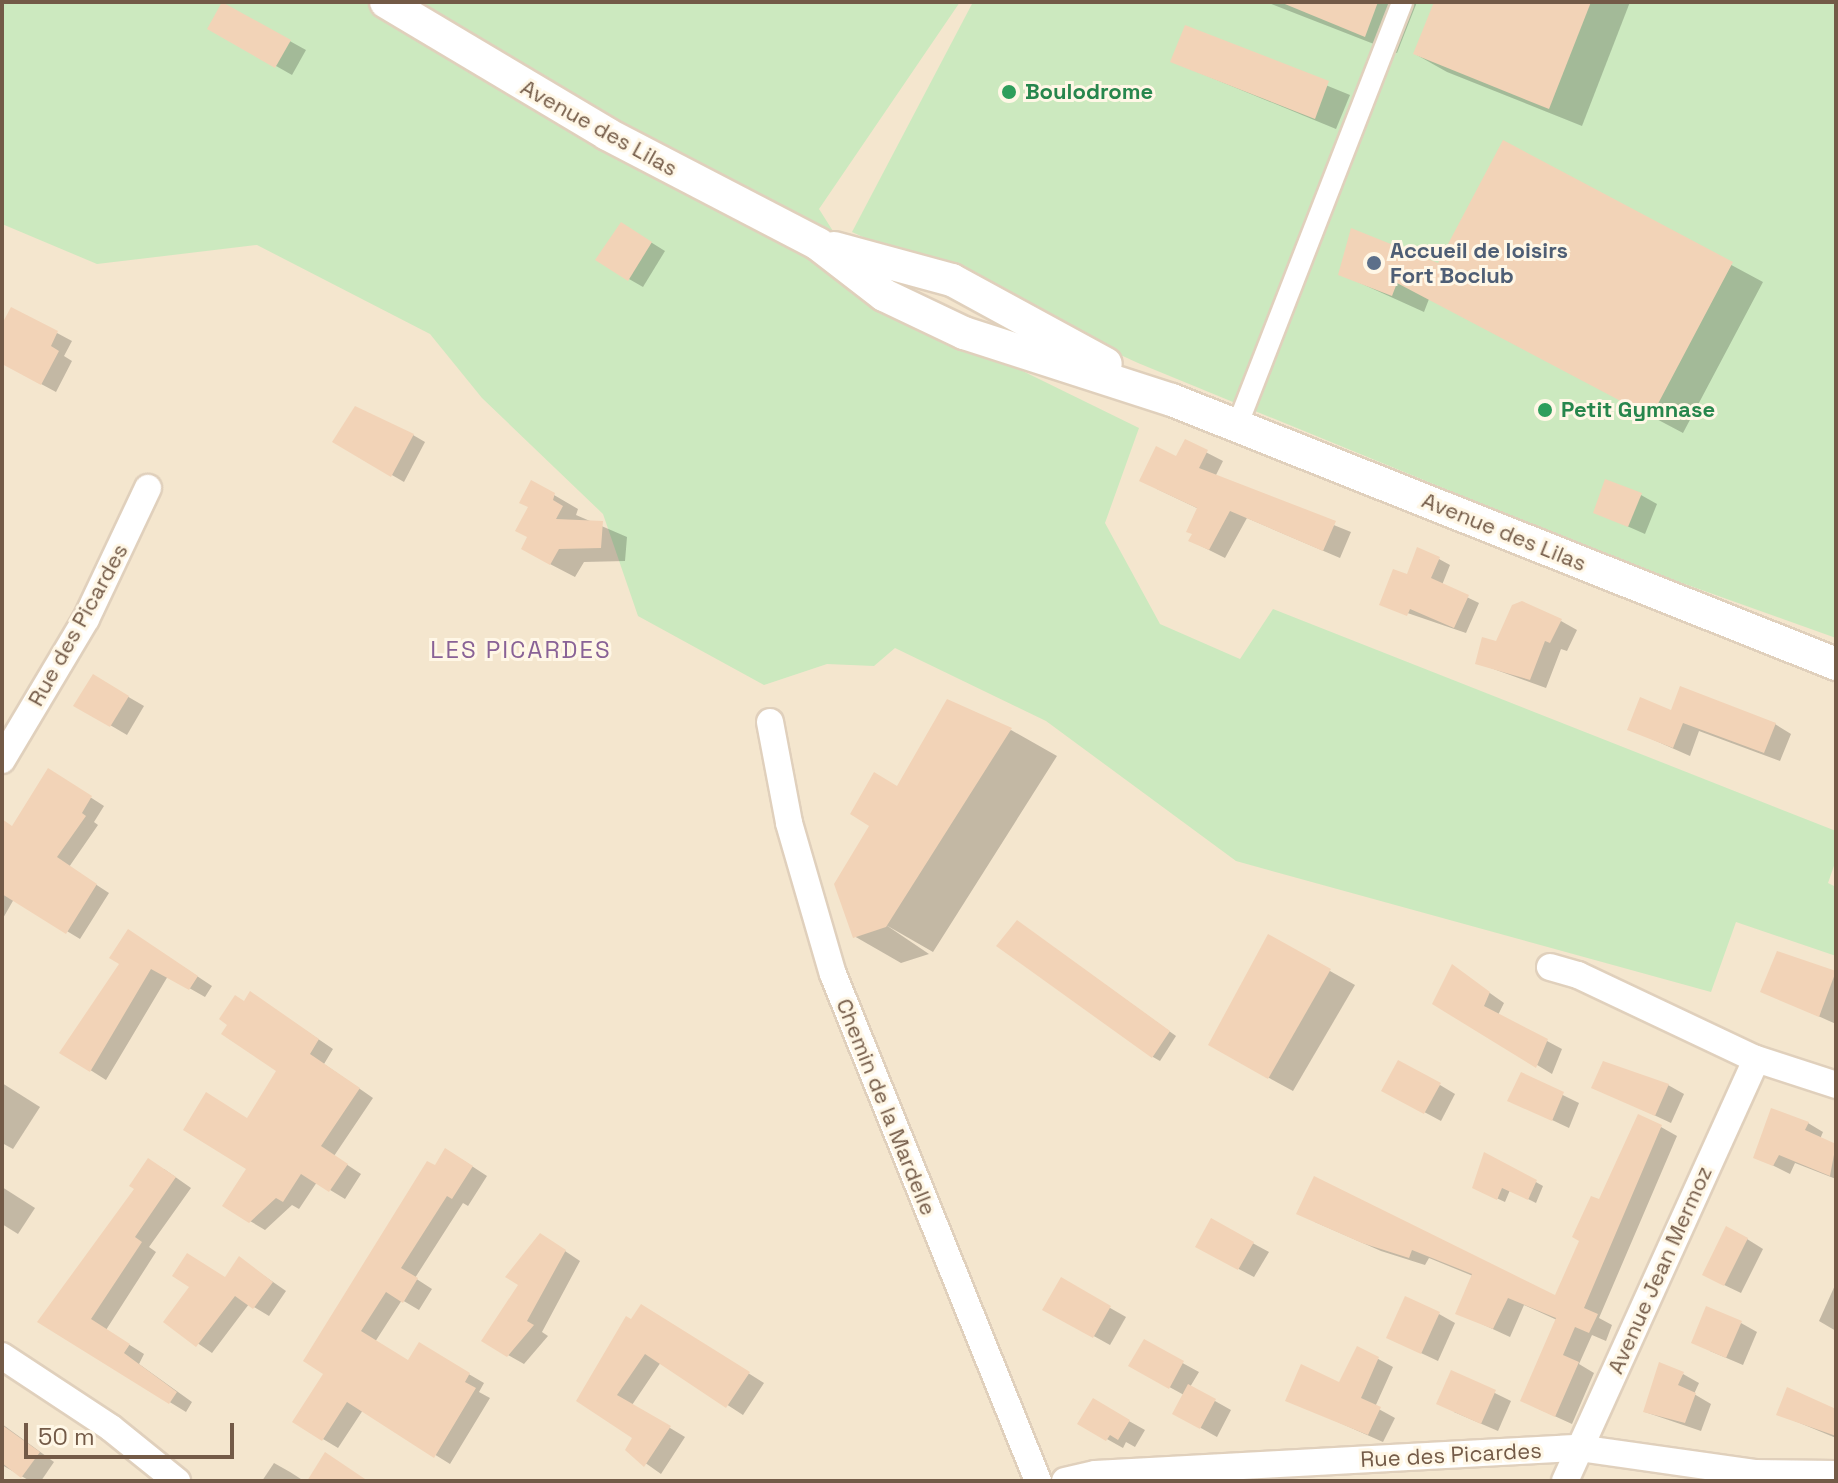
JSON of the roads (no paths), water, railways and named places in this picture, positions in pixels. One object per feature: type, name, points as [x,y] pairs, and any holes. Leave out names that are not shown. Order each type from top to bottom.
[{"type":"street","name":"Avenue des Lilas","points":[[386,2],[607,134],[818,244],[884,295],[951,327],[1172,400],[1836,664]]},
{"type":"street","points":[[1237,426],[1402,2]]},
{"type":"street","name":"Avenue des Lilas","points":[[818,244],[966,287],[1172,400]]},
{"type":"street","points":[[951,327],[966,287]]},
{"type":"street","name":"Rue des Picardes","points":[[2,760],[86,619],[148,488]]},
{"type":"street","name":"Chemin de la Mardelle","points":[[770,722],[789,823],[833,974],[1038,1481]]},
{"type":"street","points":[[1550,967],[1578,975],[1756,1059],[1836,1085]]},
{"type":"street","name":"Avenue Jean Mermoz","points":[[1565,1481],[1756,1059]]},
{"type":"street","points":[[2,1356],[111,1428],[161,1477]]},
{"type":"street","name":"Rue des Picardes","points":[[1065,1481],[1095,1474],[1579,1448],[1754,1473],[1836,1474]]},
{"type":"place","name":"Boulodrome","points":[[1009,92]]},
{"type":"place","name":"Accueil de loisirs Fort Boclub","points":[[1374,263]]},
{"type":"place","name":"Petit Gymnase","points":[[1545,410]]},
{"type":"district","name":"LES PICARDES","points":[[521,650]]}]
